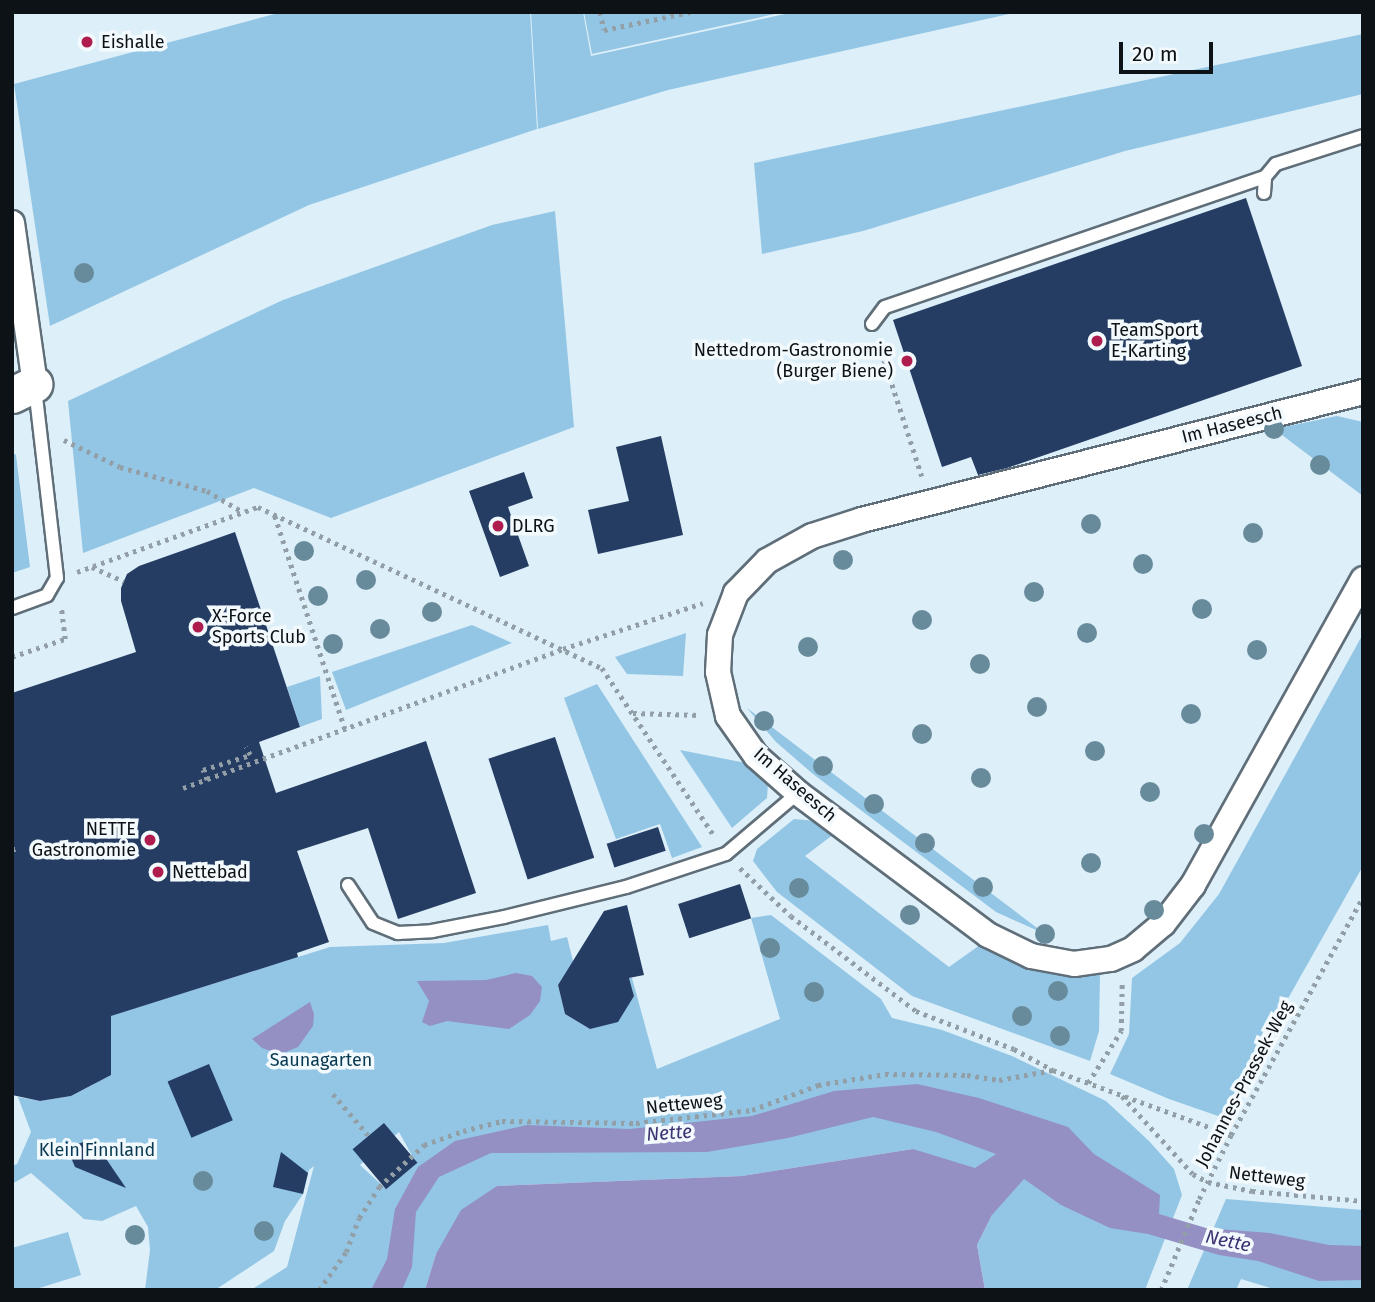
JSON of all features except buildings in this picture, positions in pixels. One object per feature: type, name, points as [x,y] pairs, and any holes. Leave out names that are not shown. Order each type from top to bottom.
[{"type":"street","points":[[12,223],[24,390]]},
{"type":"street","name":"Im Haseesch","points":[[1358,396],[812,536],[767,561],[736,593],[720,635],[718,672],[728,716],[756,756],[798,793],[988,936],[1042,958],[1074,964],[1111,959],[1133,949],[1163,924],[1193,884],[1363,579]]},
{"type":"lane","points":[[872,324],[885,307],[1265,177],[1276,164],[1363,136]]},
{"type":"lane","points":[[1264,193],[1265,177]]},
{"type":"lane","points":[[12,608],[47,595],[57,579],[41,436],[24,390]]},
{"type":"lane","points":[[348,886],[373,923],[398,933],[432,932],[626,887],[726,854],[798,793]]},
{"type":"path","points":[[600,12],[604,30],[690,12]]},
{"type":"path","points":[[872,324],[930,504]]},
{"type":"path","points":[[41,436],[63,440],[120,467],[207,491],[244,512]]},
{"type":"path","points":[[12,657],[65,639],[57,579],[258,507],[601,668],[726,854],[790,916],[916,1011],[1014,1049],[1053,1070]]},
{"type":"path","points":[[274,515],[345,729]]},
{"type":"path","points":[[91,566],[124,581]]},
{"type":"path","points":[[183,788],[563,649],[736,593]]},
{"type":"path","points":[[633,713],[728,716]]},
{"type":"path","points":[[246,747],[253,762]]},
{"type":"path","points":[[207,780],[203,770],[250,755]]},
{"type":"path","name":"Johannes-Prassek-Weg","points":[[1161,1290],[1199,1199],[1231,1135],[1363,897]]},
{"type":"path","points":[[1088,1083],[1121,1031],[1122,976],[1111,959]]},
{"type":"path","name":"Netteweg","points":[[319,1290],[346,1252],[359,1219],[379,1187],[424,1146],[463,1131],[502,1121],[636,1123],[752,1110],[818,1085],[885,1074],[967,1075],[999,1080],[1053,1070],[1231,1135]]},
{"type":"path","points":[[333,1094],[368,1135]]},
{"type":"path","name":"Netteweg","points":[[1121,1094],[1193,1174],[1208,1182],[1252,1191],[1363,1201]]},
{"type":"green space","points":[[282,12],[530,12],[537,129],[309,205],[50,326],[14,84]]},
{"type":"green space","points":[[531,12],[583,12],[591,56],[794,12],[1018,12],[668,90],[538,129]]},
{"type":"green space","points":[[584,12],[784,12],[592,54]]},
{"type":"green space","points":[[1363,34],[1363,94],[1125,151],[863,231],[762,254],[754,163]]},
{"type":"green space","points":[[555,211],[574,427],[331,518],[254,488],[83,553],[68,401],[283,300],[492,225]]},
{"type":"green space","points":[[1337,416],[1363,422],[1363,496],[1274,429]]},
{"type":"green space","points":[[12,452],[16,455],[30,567],[12,573]]},
{"type":"green space","points":[[472,625],[512,643],[346,710],[332,672]]},
{"type":"green space","points":[[686,633],[683,676],[627,674],[615,657]]},
{"type":"green space","points":[[1363,634],[1363,866],[1221,1117],[1110,1074],[1129,1034],[1132,978],[1180,943],[1219,894]]},
{"type":"green space","points":[[320,676],[322,719],[300,727],[287,687]]},
{"type":"green space","points":[[597,684],[702,847],[672,858],[660,824],[616,839],[564,698]]},
{"type":"green space","points":[[747,708],[1045,934],[996,912],[813,774],[776,742]]},
{"type":"green space","points":[[680,750],[746,763],[768,783],[767,798],[732,828]]},
{"type":"green space","points":[[794,819],[816,821],[834,834],[805,856],[949,967],[980,945],[1045,972],[1074,976],[1100,974],[1099,1031],[1090,1061],[912,996],[777,892],[753,861],[757,849]]},
{"type":"green space","points":[[771,915],[881,999],[892,1018],[942,1030],[1012,1056],[1106,1101],[1149,1141],[1174,1169],[1182,1195],[1145,1290],[985,1290],[977,1245],[992,1215],[913,1149],[742,1176],[497,1186],[436,1254],[425,1290],[251,1290],[287,1267],[314,1166],[309,1170],[303,1194],[285,1221],[274,1251],[215,1290],[145,1290],[150,1250],[148,1227],[136,1206],[102,1221],[84,1219],[31,1173],[12,1184],[12,1166],[17,1164],[31,1132],[18,1097],[40,1101],[71,1096],[94,1084],[111,1061],[111,1041],[94,1021],[330,947],[444,943],[548,925],[551,941],[567,937],[573,961],[558,985],[565,1014],[590,1029],[634,996],[629,978],[632,978],[657,1069],[780,1019],[751,918]],"holes":[[[399,1132],[416,1163],[385,1188],[360,1165]]]},
{"type":"green space","points":[[1226,1199],[1363,1210],[1363,1290],[1277,1290],[1241,1279],[1236,1290],[1187,1290]]},
{"type":"green space","points":[[68,1232],[81,1275],[33,1290],[12,1290],[12,1248]]},
{"type":"water","points":[[516,973],[532,976],[542,987],[540,1001],[530,1015],[509,1029],[447,1021],[430,1026],[422,1022],[429,1001],[417,981],[486,980]]},
{"type":"water","points":[[310,1002],[314,1014],[313,1026],[298,1047],[286,1052],[274,1052],[262,1048],[252,1039]]},
{"type":"water","name":"Nette","points":[[917,1084],[979,1098],[1068,1127],[1094,1154],[1160,1195],[1159,1214],[1206,1228],[1270,1233],[1329,1245],[1363,1246],[1363,1280],[1319,1281],[1258,1261],[1219,1255],[1148,1234],[1110,1228],[1061,1205],[1024,1179],[992,1215],[977,1245],[985,1290],[425,1290],[436,1254],[461,1210],[497,1186],[742,1176],[913,1149],[975,1168],[996,1154],[936,1132],[873,1117],[788,1138],[707,1152],[491,1153],[439,1177],[416,1212],[412,1267],[402,1290],[371,1290],[387,1259],[395,1209],[418,1167],[455,1141],[527,1125],[629,1129],[752,1116],[834,1091]]},
{"type":"place","name":"Eishalle","points":[[87,42]]},
{"type":"place","name":"TeamSport E-Karting","points":[[1097,341]]},
{"type":"place","name":"Nettedrom-Gastronomie (Burger Biene)","points":[[907,361]]},
{"type":"place","name":"DLRG","points":[[498,526]]},
{"type":"place","name":"X-Force Sports Club","points":[[198,627]]},
{"type":"place","name":"NETTE Gastronomie","points":[[150,840]]},
{"type":"place","name":"Nettebad","points":[[158,872]]},
{"type":"park label","name":"Saunagarten","points":[[321,1060]]},
{"type":"park label","name":"Klein Finnland","points":[[97,1150]]}]
